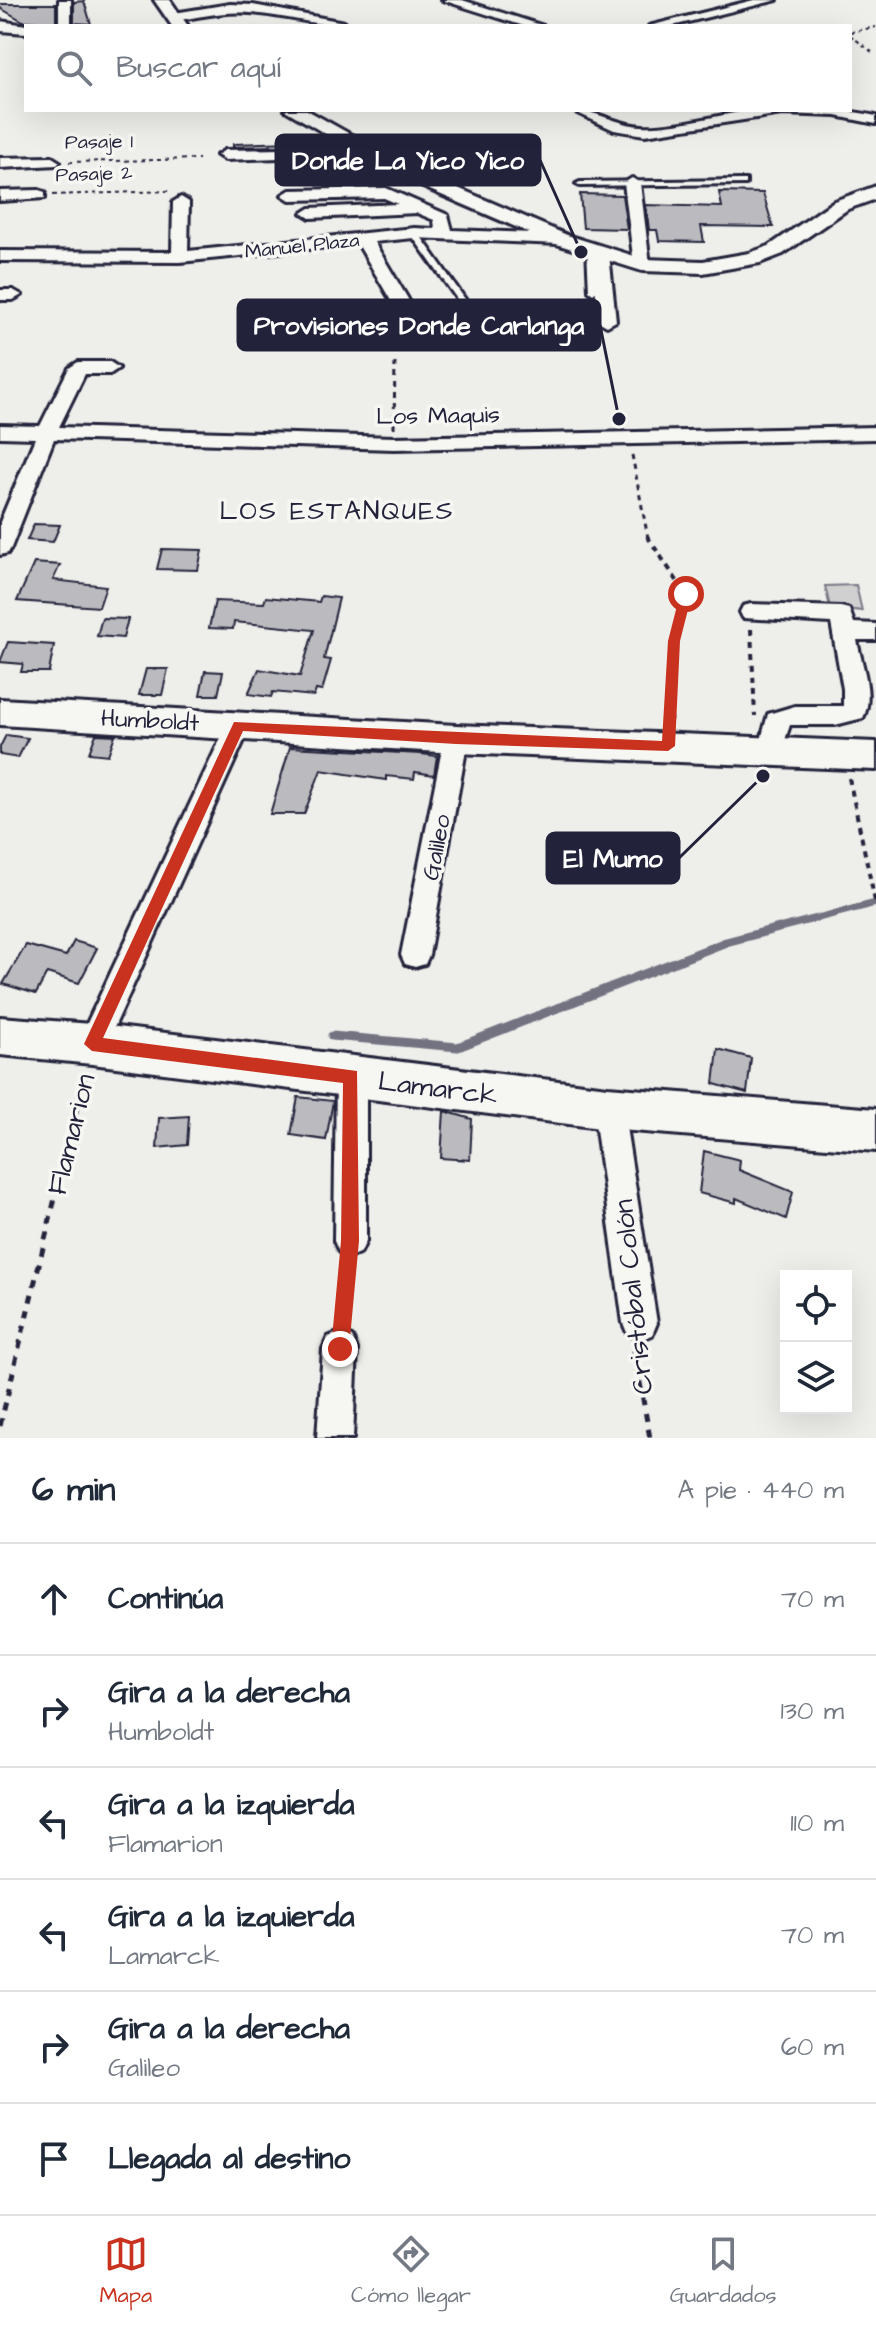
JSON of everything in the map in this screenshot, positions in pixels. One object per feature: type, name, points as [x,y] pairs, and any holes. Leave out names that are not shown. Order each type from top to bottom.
[{"type":"main road","name":"Humboldt","points":[[0,712],[456,739],[764,751],[862,763]]},
{"type":"main road","name":"Lamarck","points":[[0,1036],[92,1044],[608,1108],[876,1130]]},
{"type":"street","points":[[65,0],[65,24]]},
{"type":"street","points":[[162,0],[177,22],[230,8],[253,9],[333,24]]},
{"type":"street","points":[[448,0],[531,24]]},
{"type":"street","points":[[660,24],[712,5],[771,0]]},
{"type":"street","points":[[0,26],[24,28]]},
{"type":"street","points":[[297,112],[402,171],[560,239]]},
{"type":"street","points":[[583,112],[619,127],[645,131],[768,112]]},
{"type":"street","points":[[837,112],[876,120]]},
{"type":"street","points":[[225,155],[335,152],[352,145]]},
{"type":"street","name":"Pasaje 1","points":[[0,163],[52,162]]},
{"type":"street","points":[[632,183],[642,265]]},
{"type":"street","name":"Manuel Plaza","points":[[0,256],[180,257],[414,233],[444,233],[560,239],[642,265],[703,267],[753,259],[776,250],[841,205],[876,192]]},
{"type":"street","points":[[290,195],[386,193],[442,218],[444,233]]},
{"type":"street","name":"Pasaje 2","points":[[0,196],[39,195]]},
{"type":"street","points":[[178,196],[180,257]]},
{"type":"street","points":[[310,213],[422,208]]},
{"type":"street","points":[[363,238],[399,299],[399,314]]},
{"type":"street","points":[[596,252],[607,321]]},
{"type":"street","points":[[0,548],[47,432],[78,368],[110,368]]},
{"type":"street","name":"Los Maquis","points":[[0,431],[394,443],[876,433]]},
{"type":"street","points":[[751,612],[843,623],[876,632]]},
{"type":"street","points":[[764,751],[776,721],[786,715],[844,717],[855,711],[855,689],[843,623]]},
{"type":"street","name":"Flamarion","points":[[92,1044],[239,725]]},
{"type":"street","name":"Galileo","points":[[415,955],[456,739]]},
{"type":"street","points":[[350,1241],[351,1077]]},
{"type":"street","name":"Cristóbal Colón","points":[[608,1108],[640,1323]]},
{"type":"street","points":[[335,1438],[340,1349]]},
{"type":"lane","points":[[580,184],[743,182]]},
{"type":"lane","points":[[414,233],[454,288],[473,328]]},
{"type":"lane","points":[[593,291],[596,252]]},
{"type":"path","points":[[852,33],[876,27]]},
{"type":"path","points":[[852,36],[872,52]]},
{"type":"path","name":"Pasaje 1","points":[[52,162],[199,159]]},
{"type":"path","name":"Pasaje 2","points":[[39,195],[178,196]]},
{"type":"path","points":[[394,443],[395,360]]},
{"type":"path","points":[[629,437],[648,540],[686,594],[674,641],[668,746]]},
{"type":"path","points":[[751,612],[764,751]]},
{"type":"path","points":[[862,763],[876,906]]},
{"type":"path","name":"Flamarion","points":[[0,1426],[92,1044]]},
{"type":"path","points":[[340,1349],[350,1241]]},
{"type":"path","name":"Cristóbal Colón","points":[[640,1323],[633,1355],[650,1438]]},
{"type":"shaded area","points":[[856,585],[862,611],[830,607],[825,586]]},
{"type":"building","points":[[84,1],[91,24],[74,23],[74,2]]},
{"type":"building","points":[[0,4],[56,4],[56,23],[23,21],[0,8]]},
{"type":"building","points":[[324,141],[324,145],[233,147],[233,144]]},
{"type":"building","points":[[719,192],[763,193],[773,227],[701,226],[704,242],[659,241],[657,230],[649,230],[646,205],[722,207]]},
{"type":"building","points":[[580,194],[622,195],[627,229],[583,228]]},
{"type":"building","points":[[34,524],[60,525],[53,542],[27,540]]},
{"type":"building","points":[[162,549],[202,550],[198,570],[157,569]]},
{"type":"building","points":[[34,563],[60,565],[53,580],[106,586],[99,607],[17,601]]},
{"type":"building","points":[[321,596],[339,598],[324,659],[331,660],[322,691],[316,690],[314,696],[273,692],[271,697],[248,694],[259,669],[300,676],[314,630],[234,622],[233,629],[209,628],[215,601],[264,603],[266,597],[319,602]]},
{"type":"building","points":[[102,618],[128,619],[123,638],[97,636]]},
{"type":"building","points":[[8,642],[54,645],[49,672],[21,672],[23,664],[0,662]]},
{"type":"building","points":[[146,669],[168,669],[162,695],[139,695]]},
{"type":"building","points":[[205,671],[223,672],[218,695],[200,695]]},
{"type":"building","points":[[96,734],[115,735],[108,755],[89,753]]},
{"type":"building","points":[[6,735],[28,738],[18,758],[0,755]]},
{"type":"building","points":[[290,747],[437,756],[434,775],[415,772],[414,779],[386,776],[386,780],[321,770],[304,814],[270,814]]},
{"type":"building","points":[[74,941],[97,948],[79,983],[47,973],[36,994],[3,984],[26,945],[66,956]]},
{"type":"building","points":[[718,1049],[751,1058],[747,1093],[714,1084]]},
{"type":"building","points":[[298,1097],[333,1101],[326,1140],[291,1135]]},
{"type":"building","points":[[444,1111],[472,1119],[470,1160],[441,1158]]},
{"type":"building","points":[[189,1116],[187,1145],[157,1148],[159,1118]]},
{"type":"building","points":[[704,1151],[740,1160],[739,1170],[793,1192],[786,1219],[736,1198],[736,1203],[699,1193]]},
{"type":"waterway","points":[[771,930],[876,903]]},
{"type":"waterway","points":[[332,1036],[458,1047],[726,942],[779,928]]},
{"type":"place","name":"Donde La Yico Yico","points":[[581,252]]},
{"type":"place","name":"Provisiones Donde Carlanga","points":[[619,419]]},
{"type":"place","name":"El Mumo","points":[[763,776]]},
{"type":"district","name":"LOS ESTANQUES","points":[[337,510]]},
{"type":"route","points":[[340,1349],[350,1241],[351,1077],[92,1044],[103,1019],[239,725],[456,739],[668,746],[674,641],[686,594]]}]
